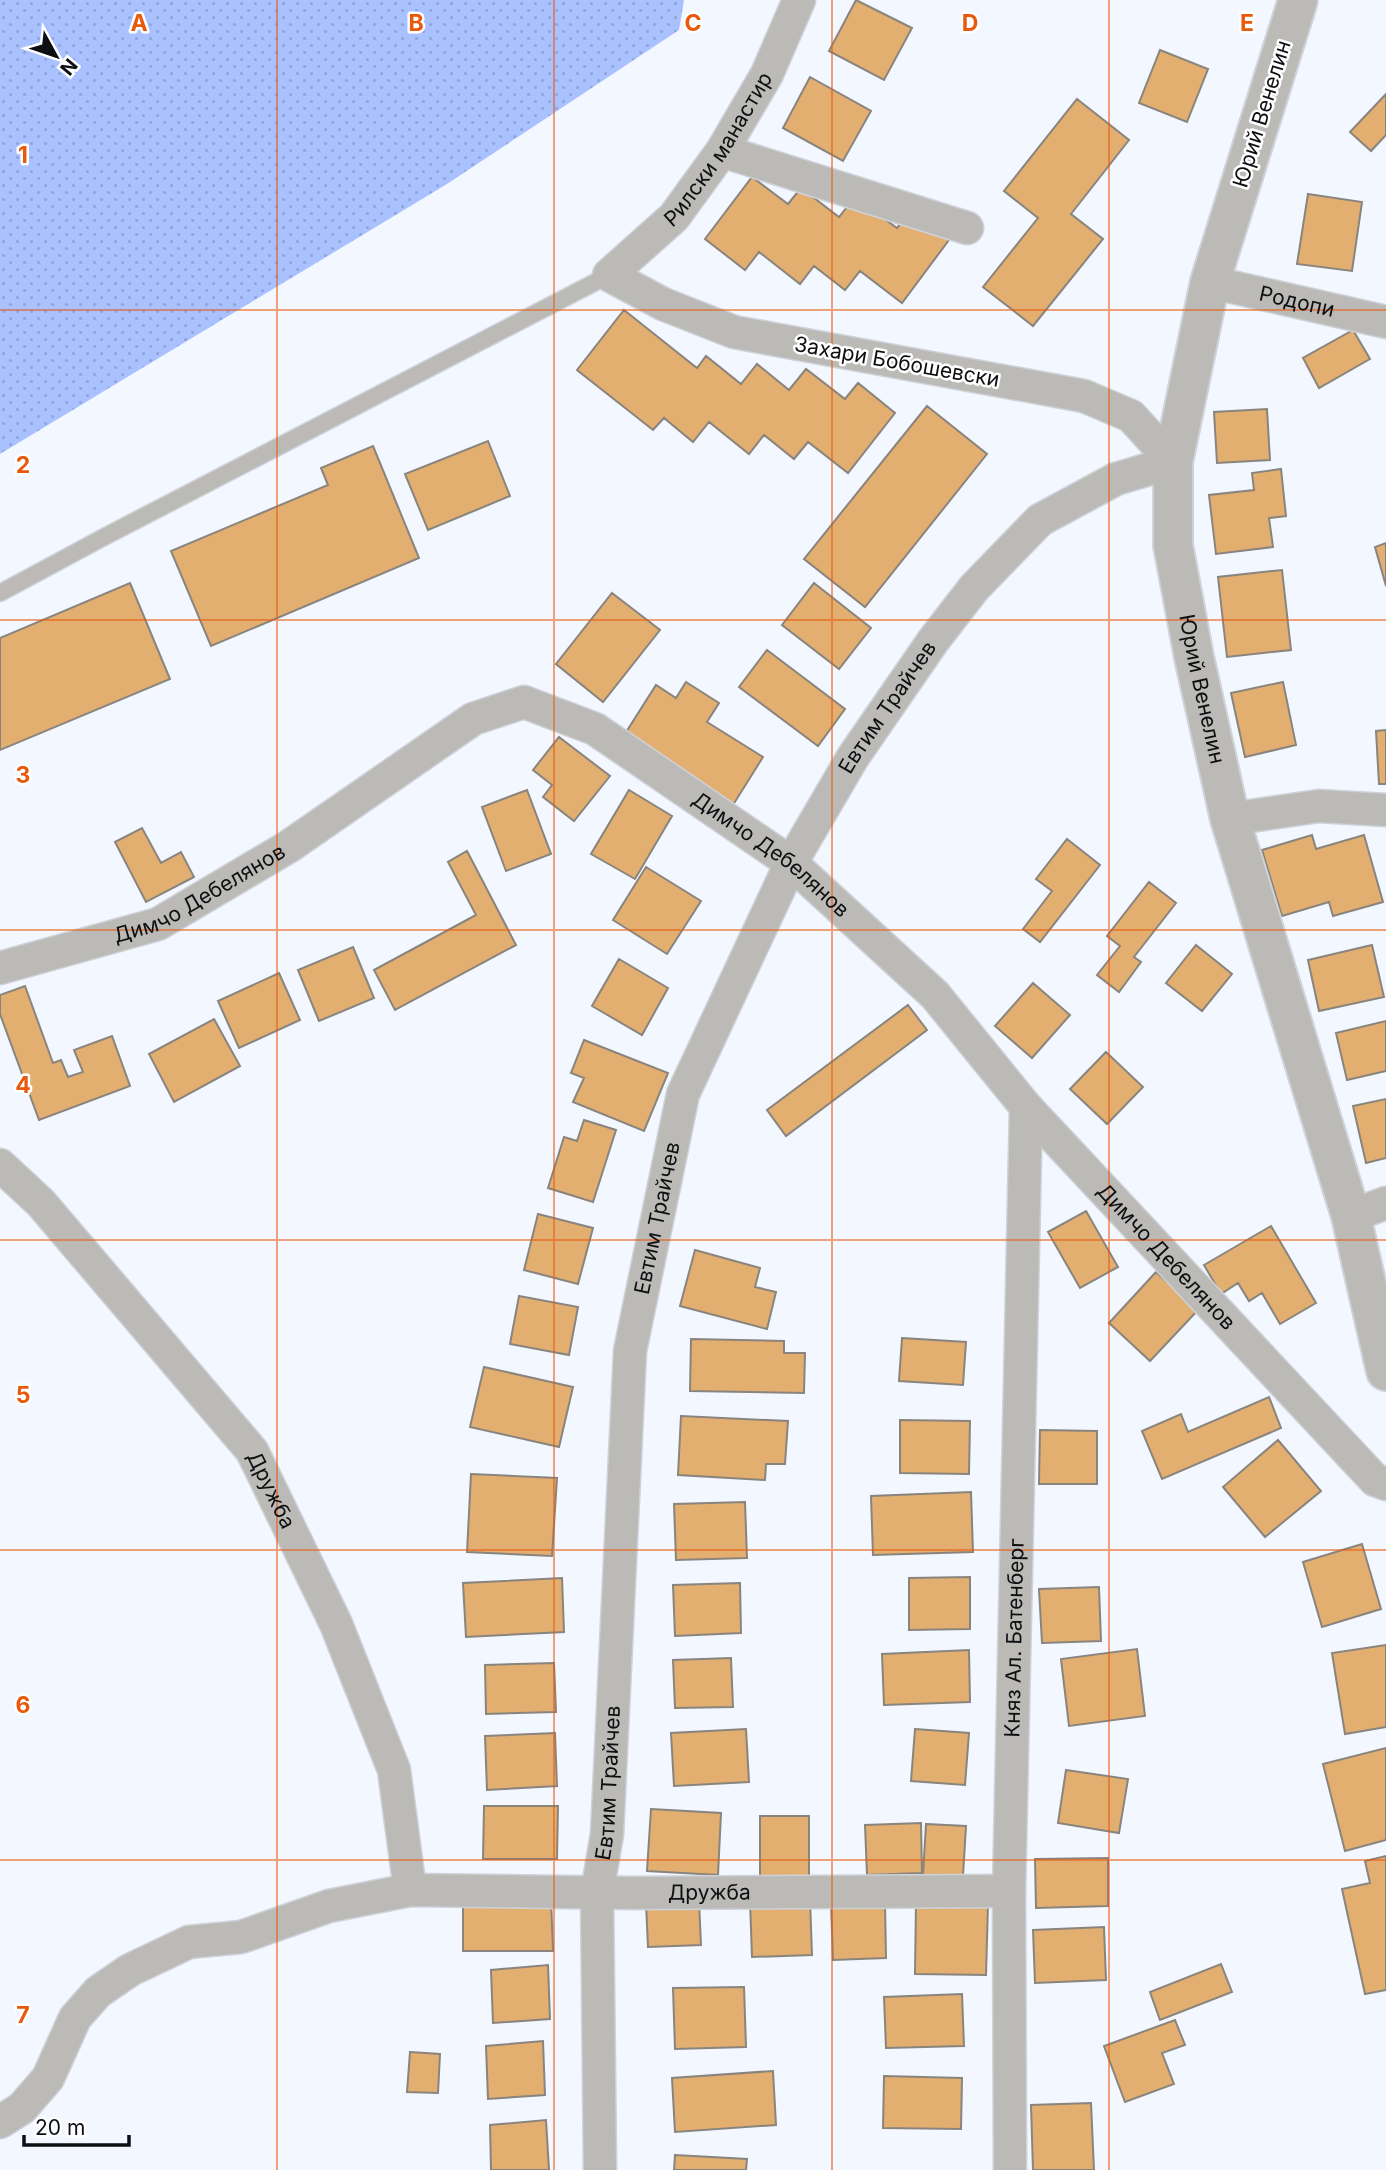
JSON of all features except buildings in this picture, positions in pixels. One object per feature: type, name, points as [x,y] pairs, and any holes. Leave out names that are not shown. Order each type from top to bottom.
[{"type":"street","name":"Рилски манастир","points":[[609,275],[674,217],[722,151],[767,74],[799,0]]},
{"type":"street","name":"Юрий Венелин","points":[[1298,0],[1210,282],[1173,462],[1173,545],[1194,657],[1230,819],[1351,1216],[1386,1371]]},
{"type":"street","points":[[722,151],[967,228]]},
{"type":"street","name":"Захари Бобошевски","points":[[609,275],[663,304],[734,332],[1084,396],[1131,416],[1173,462]]},
{"type":"street","name":"Родопи","points":[[1210,282],[1386,322]]},
{"type":"street","name":"Евтим Трайчев","points":[[600,2170],[597,1893],[607,1834],[630,1350],[682,1094],[791,863],[860,747],[974,587],[1040,520],[1116,479],[1173,462]]},
{"type":"street","name":"Димчо Дебелянов","points":[[0,968],[158,924],[288,847],[473,719],[524,702],[595,729],[791,863],[935,995],[1026,1107],[1375,1480],[1386,1484]]},
{"type":"street","points":[[1230,819],[1319,806],[1386,810]]},
{"type":"street","name":"Княз Ал. Батенберг","points":[[1010,2170],[1009,1891],[1026,1107]]},
{"type":"street","name":"Дружба","points":[[0,1165],[41,1203],[252,1451],[336,1624],[394,1770],[410,1890]]},
{"type":"street","points":[[1351,1216],[1386,1203]]},
{"type":"street","name":"Дружба","points":[[0,2122],[22,2108],[48,2078],[75,2018],[98,1992],[130,1970],[189,1942],[241,1937],[329,1906],[410,1890],[597,1893],[1009,1891]]},
{"type":"lane","points":[[0,593],[609,275]]},
{"type":"shaded area","points":[[0,0],[684,0],[679,30],[447,184],[0,454]]}]
